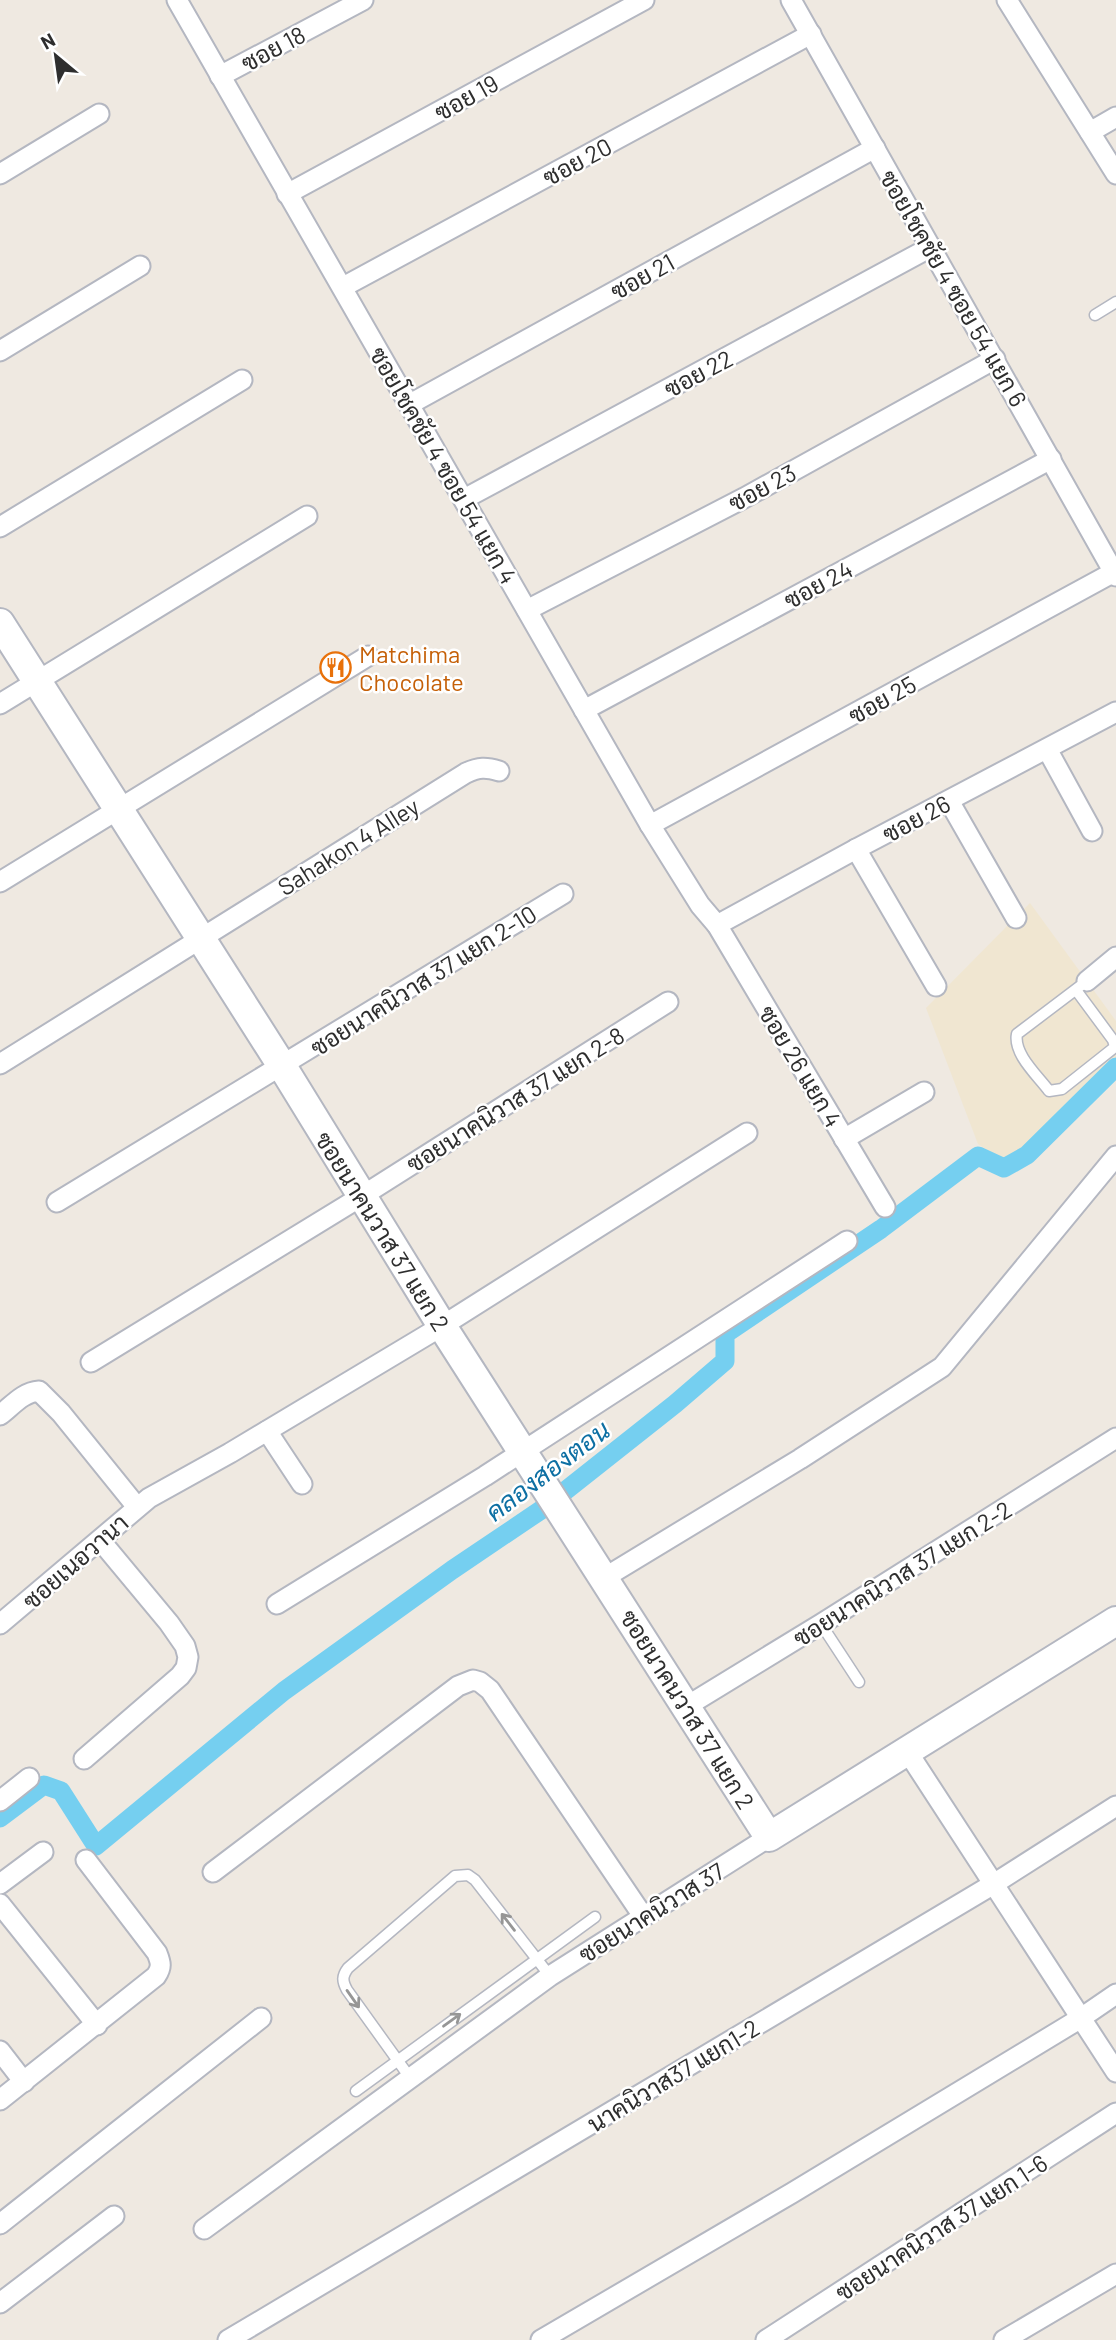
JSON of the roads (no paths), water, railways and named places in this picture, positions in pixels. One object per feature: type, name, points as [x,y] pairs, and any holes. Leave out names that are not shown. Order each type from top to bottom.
[{"type":"street","name":"ซอยโชคชัย 4 ซอย 54 แยก 4","points":[[177,0],[650,825],[700,905],[718,925]]},
{"type":"street","name":"ซอย 18","points":[[220,76],[363,0]]},
{"type":"street","name":"ซอย 19","points":[[287,194],[644,0]]},
{"type":"street","name":"ซอยโชคชัย 4 ซอย 54 แยก 6","points":[[791,0],[1115,574]]},
{"type":"street","points":[[1009,1],[1116,174]]},
{"type":"street","name":"ซอย 20","points":[[343,287],[811,34]]},
{"type":"street","points":[[0,174],[99,114]]},
{"type":"street","points":[[1090,132],[1116,117]]},
{"type":"street","name":"ซอย 21","points":[[410,404],[875,148]]},
{"type":"street","name":"ซอย 22","points":[[464,499],[931,247]]},
{"type":"street","points":[[0,351],[140,266]]},
{"type":"street","name":"ซอย 23","points":[[527,610],[744,498],[995,359]]},
{"type":"street","points":[[0,527],[242,380]]},
{"type":"street","name":"ซอย 24","points":[[584,710],[1051,459]]},
{"type":"street","points":[[0,704],[307,516]]},
{"type":"street","name":"ซอย 25","points":[[650,825],[1115,574]]},
{"type":"street","name":"ซอยนาคนวาส 37 แยก 2","points":[[0,623],[282,1066],[442,1326],[769,1837]]},
{"type":"street","points":[[3,873],[118,810],[368,656]]},
{"type":"street","name":"ซอย 26","points":[[718,925],[1116,712]]},
{"type":"street","points":[[1047,749],[1092,831]]},
{"type":"street","name":"Sahakon 4 Alley","points":[[0,1064],[466,773],[478,767],[499,771]]},
{"type":"street","points":[[949,801],[1016,918]]},
{"type":"street","points":[[856,849],[936,986]]},
{"type":"street","name":"ซอยนาคนิวาส 37 แยก 2-10","points":[[57,1202],[563,894]]},
{"type":"street","name":"ซอย 26 แยก 4","points":[[718,925],[886,1207]]},
{"type":"street","points":[[1081,986],[1116,957]]},
{"type":"street","name":"ซอยนาคนิวาส 37 แยก 2-8","points":[[91,1362],[362,1196],[667,1002]]},
{"type":"street","points":[[844,1139],[924,1092]]},
{"type":"street","name":"ซอยเนอวานา","points":[[0,1624],[143,1503],[442,1326],[747,1133]]},
{"type":"street","points":[[604,1578],[800,1459],[942,1367],[1116,1156]]},
{"type":"street","points":[[277,1604],[522,1451],[847,1241]]},
{"type":"street","points":[[0,1415],[23,1397],[39,1391],[143,1503]]},
{"type":"street","points":[[267,1430],[302,1484]]},
{"type":"street","name":"ซอยนาคนิวาส 37 แยก 2-2","points":[[687,1706],[1116,1438]]},
{"type":"street","points":[[84,1759],[180,1676],[186,1668],[188,1657],[185,1646],[169,1623],[100,1540]]},
{"type":"street","name":"ซอยนาคนิวาส 37","points":[[204,2229],[550,1976],[1116,1621]]},
{"type":"street","points":[[213,1872],[458,1686],[473,1680],[490,1690],[643,1916]]},
{"type":"street","points":[[907,1751],[1116,2072]]},
{"type":"street","points":[[0,1801],[29,1778]]},
{"type":"street","name":"นาคนิวาส37 แยก1-2","points":[[229,2340],[992,1885],[1116,1806]]},
{"type":"street","points":[[0,1884],[43,1852]]},
{"type":"street","points":[[0,2100],[156,1976],[161,1964],[157,1953],[86,1860]]},
{"type":"street","points":[[0,1904],[97,2025]]},
{"type":"street","points":[[541,2340],[780,2200],[1081,2018],[1116,1994]]},
{"type":"street","points":[[0,2224],[261,2018]]},
{"type":"street","points":[[0,2052],[23,2082]]},
{"type":"street","name":"ซอยนาคนิวาส 37 แยก 1-6","points":[[766,2340],[1116,2113]]},
{"type":"street","points":[[0,2303],[114,2216]]},
{"type":"street","points":[[1004,2340],[1116,2274]]},
{"type":"lane","points":[[1095,315],[1116,302]]},
{"type":"lane","points":[[1081,986],[1115,1047],[1062,1089],[1049,1091],[1018,1050],[1017,1034],[1081,986]]},
{"type":"lane","points":[[821,1624],[859,1682]]},
{"type":"lane","points":[[411,2079],[347,1990],[343,1975],[455,1876],[468,1875],[475,1880],[550,1976]]},
{"type":"lane","points":[[356,2091],[595,1917]]},
{"type":"waterway","name":"คลองสองตอน","points":[[0,1818],[44,1785],[61,1791],[96,1846],[284,1691],[452,1570],[541,1510],[675,1404],[725,1361],[725,1334],[881,1229],[978,1156],[1004,1168],[1027,1155],[1116,1067]]},
{"type":"place","name":"Matchima Chocolate","points":[[336,667]]}]
